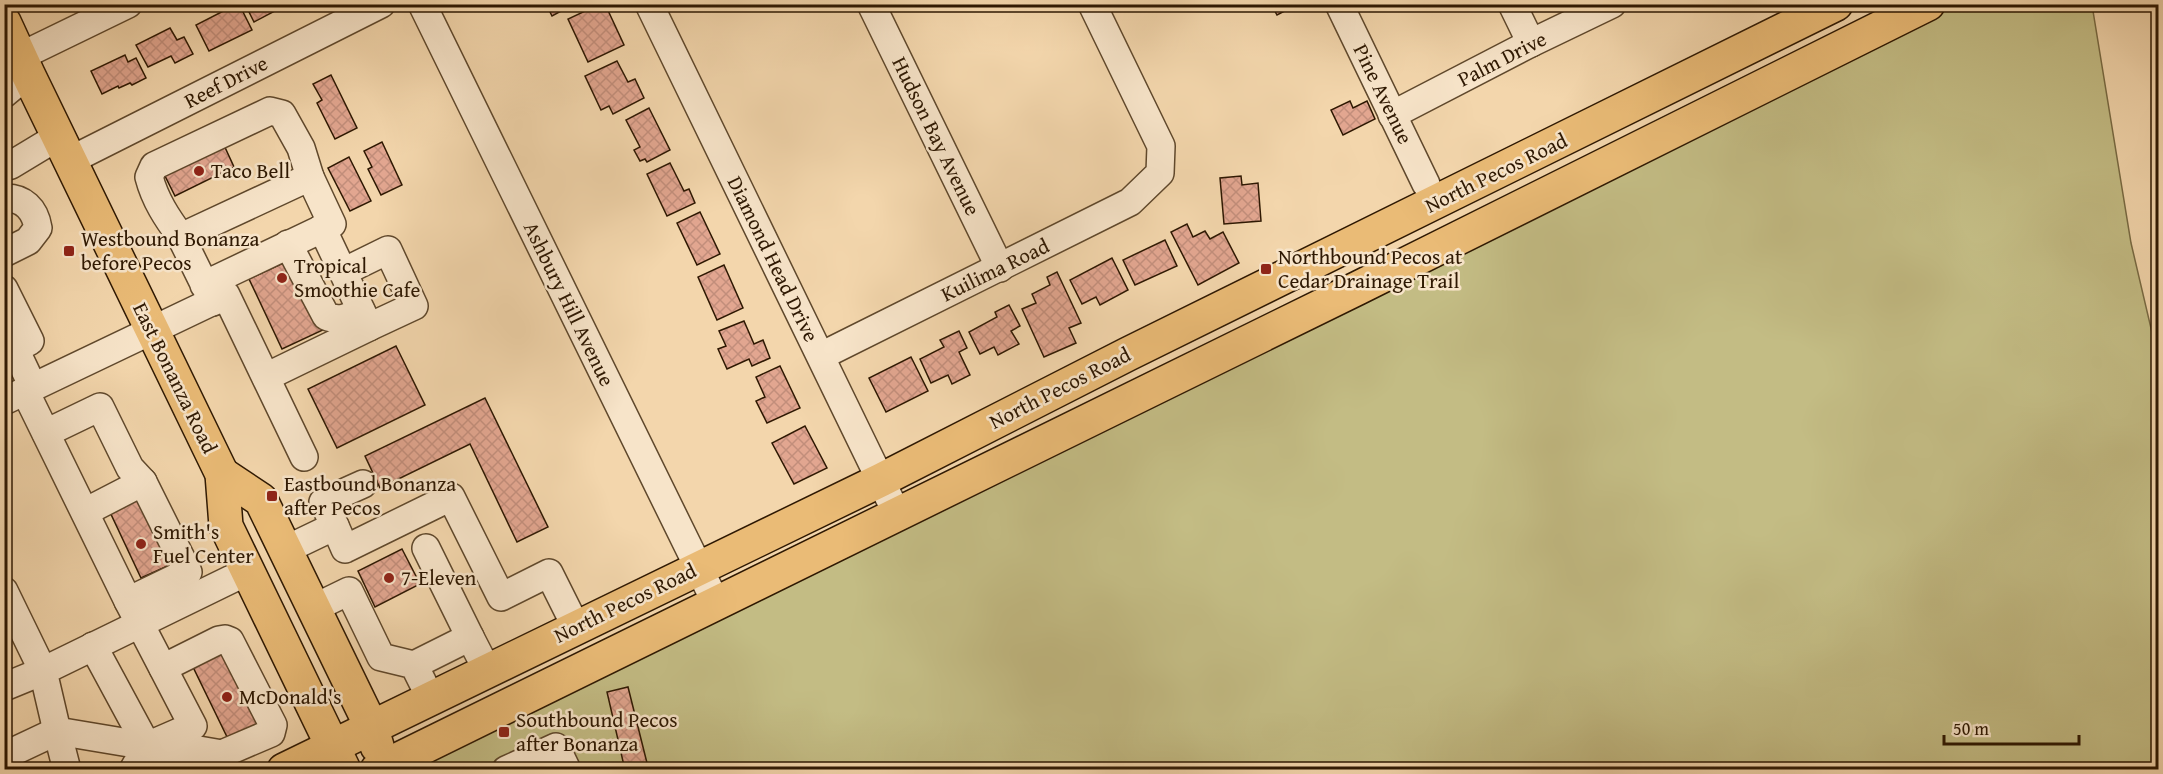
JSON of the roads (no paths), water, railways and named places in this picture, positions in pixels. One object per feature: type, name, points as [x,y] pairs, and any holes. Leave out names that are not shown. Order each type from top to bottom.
[{"type":"main road","name":"North Pecos Road","points":[[284,770],[338,758],[371,726],[881,480],[1128,354],[1836,4]]},
{"type":"main road","name":"North Pecos Road","points":[[382,768],[1928,4]]},
{"type":"main road","name":"East Bonanza Road","points":[[4,22],[14,75],[65,148],[222,474],[226,526],[338,758]]},
{"type":"main road","name":"East Bonanza Road","points":[[222,474],[261,500],[371,726],[382,768]]},
{"type":"street","points":[[14,75],[128,4]]},
{"type":"street","name":"Reef Drive","points":[[4,166],[65,148],[381,4]]},
{"type":"street","name":"Ashbury Hill Avenue","points":[[422,4],[716,603]]},
{"type":"street","name":"Diamond Head Drive","points":[[649,4],[897,514]]},
{"type":"street","name":"Hudson Bay Avenue","points":[[871,4],[1000,268]]},
{"type":"street","name":"Kuilima Road","points":[[821,356],[1130,202],[1160,173],[1161,146],[1092,4]]},
{"type":"street","name":"Pine Avenue","points":[[1339,4],[1426,183]]},
{"type":"street","points":[[1512,4],[1531,43]]},
{"type":"street","name":"Palm Drive","points":[[1392,115],[1612,4]]},
{"type":"street","points":[[21,393],[152,329],[288,244],[332,224],[310,177],[300,148],[282,114],[270,111],[154,166],[149,177],[152,190],[181,237],[208,293]]},
{"type":"street","points":[[181,237],[310,177]]},
{"type":"street","points":[[4,198],[15,198],[26,204],[37,217],[38,228],[28,241],[4,253]]},
{"type":"street","points":[[322,228],[365,319]]},
{"type":"street","points":[[288,244],[326,316],[335,320],[365,319],[414,306],[388,250],[343,272]]},
{"type":"street","points":[[4,289],[30,341],[10,349],[21,393],[46,433],[193,726],[145,761]]},
{"type":"street","points":[[208,293],[226,296],[304,457]]},
{"type":"street","points":[[266,377],[365,319]]},
{"type":"street","points":[[4,687],[93,646],[134,612],[189,572],[143,482],[130,468],[100,407],[46,433]]},
{"type":"street","points":[[85,512],[143,482]]},
{"type":"street","points":[[363,484],[323,502],[345,549],[451,497],[501,597],[549,573],[576,627]]},
{"type":"street","points":[[285,550],[335,526]]},
{"type":"street","points":[[426,548],[487,670]]},
{"type":"street","points":[[134,612],[248,572]]},
{"type":"street","points":[[4,591],[42,670],[67,770]]},
{"type":"street","points":[[314,608],[349,591],[381,657],[414,665],[470,637]]},
{"type":"street","points":[[163,668],[219,640],[230,641],[273,728],[271,733],[222,754],[196,770]]},
{"type":"street","points":[[93,646],[145,761]]},
{"type":"street","points":[[414,665],[430,698]]},
{"type":"street","points":[[4,756],[57,731],[145,761],[168,760],[193,748],[222,754]]},
{"type":"street","points":[[506,770],[556,747],[567,770]]},
{"type":"place","name":"Taco Bell","points":[[199,171]]},
{"type":"place","name":"Westbound Bonanza before Pecos","points":[[69,251]]},
{"type":"place","name":"Northbound Pecos at Cedar Drainage Trail","points":[[1266,269]]},
{"type":"place","name":"Tropical Smoothie Cafe","points":[[282,278]]},
{"type":"place","name":"Eastbound Bonanza after Pecos","points":[[272,496]]},
{"type":"place","name":"Smith's Fuel Center","points":[[141,544]]},
{"type":"place","name":"7-Eleven","points":[[389,578]]},
{"type":"place","name":"McDonald's","points":[[227,697]]},
{"type":"place","name":"Southbound Pecos after Bonanza","points":[[504,732]]}]
